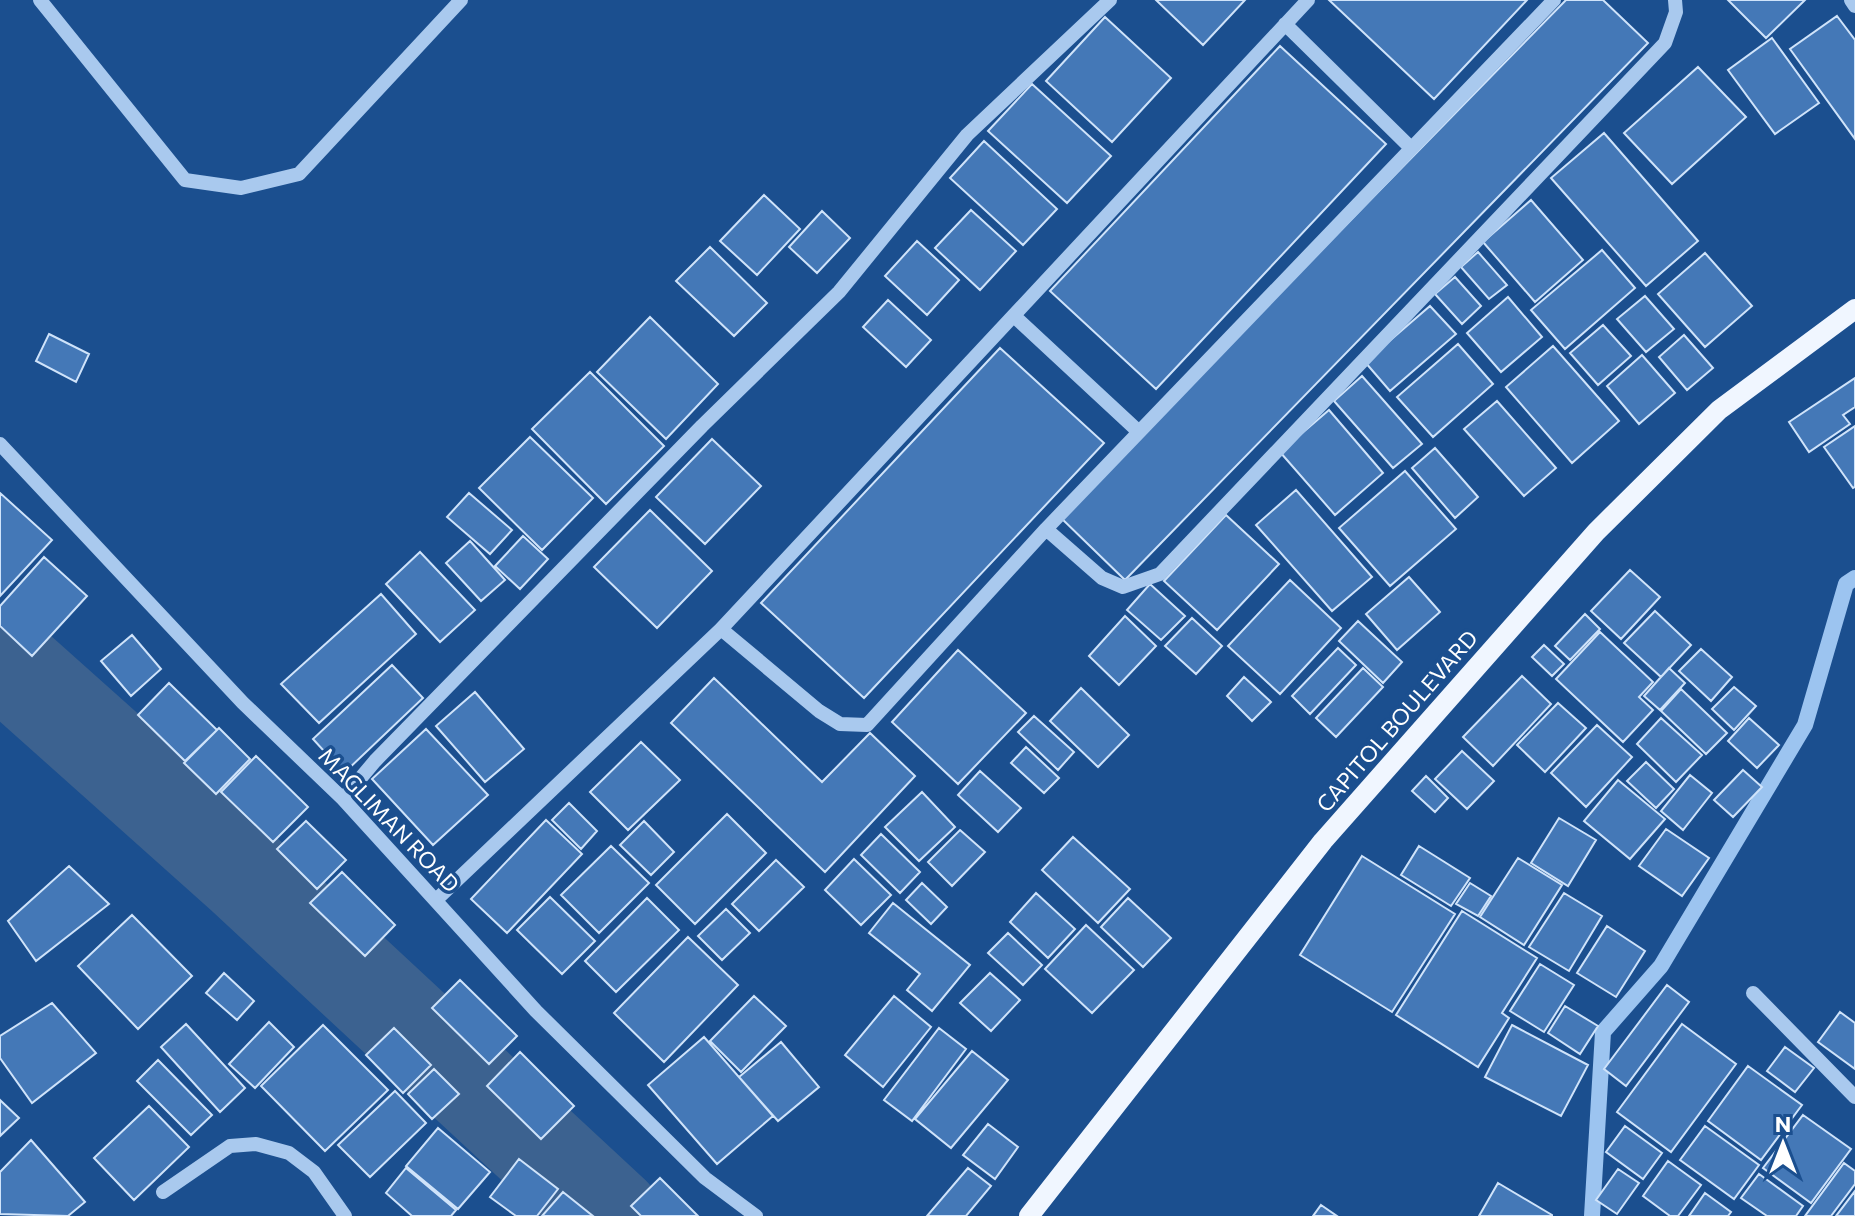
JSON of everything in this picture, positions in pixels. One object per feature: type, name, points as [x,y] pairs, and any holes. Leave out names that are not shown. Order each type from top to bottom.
[{"type":"main road","name":"CAPITOL BOULEVARD","points":[[1029,1216],[1323,841],[1596,532],[1719,410],[1855,309]]},
{"type":"street","points":[[40,0],[185,180],[241,188],[299,174],[461,0]]},
{"type":"street","points":[[343,799],[375,761],[702,426],[839,292],[967,135],[1110,0]]},
{"type":"street","points":[[436,900],[721,629],[1308,0]]},
{"type":"street","points":[[721,629],[819,711],[840,724],[867,725],[1046,529],[1554,0]]},
{"type":"street","points":[[1046,529],[1102,578],[1123,587],[1160,574],[1665,43],[1676,12],[1675,0]]},
{"type":"street","points":[[1851,0],[1855,6]]},
{"type":"street","points":[[1285,24],[1411,148]]},
{"type":"street","points":[[1014,316],[1139,432]]},
{"type":"street","name":"MAGLIMAN ROAD","points":[[0,444],[243,703],[343,799],[536,1011],[705,1178],[756,1216]]},
{"type":"street","points":[[1753,993],[1855,1097]]},
{"type":"street","points":[[163,1192],[230,1146],[256,1144],[289,1153],[314,1172],[345,1216]]},
{"type":"building","points":[[1156,0],[1245,0],[1203,45]]},
{"type":"building","points":[[1329,0],[1527,0],[1434,99]]},
{"type":"building","points":[[1566,0],[1603,0],[1648,43],[1125,580],[1060,517]]},
{"type":"building","points":[[1728,0],[1805,0],[1766,38]]},
{"type":"building","points":[[1837,16],[1855,40],[1855,139],[1790,49]]},
{"type":"building","points":[[1105,17],[1171,78],[1112,142],[1046,81]]},
{"type":"building","points":[[1772,38],[1819,103],[1775,134],[1728,70]]},
{"type":"building","points":[[1280,46],[1386,144],[1156,389],[1050,291]]},
{"type":"building","points":[[1698,67],[1746,117],[1672,184],[1624,133]]},
{"type":"building","points":[[1032,84],[1111,156],[1067,203],[988,131]]},
{"type":"building","points":[[1604,133],[1698,241],[1646,286],[1551,178]]},
{"type":"building","points":[[984,141],[1057,209],[1023,245],[950,178]]},
{"type":"building","points":[[764,195],[800,229],[757,275],[720,241]]},
{"type":"building","points":[[1531,200],[1583,260],[1535,302],[1483,242]]},
{"type":"building","points":[[971,210],[1016,251],[980,290],[935,248]]},
{"type":"building","points":[[822,211],[850,238],[817,273],[789,247]]},
{"type":"building","points":[[917,241],[959,280],[927,315],[885,276]]},
{"type":"building","points":[[710,247],[767,303],[734,336],[676,281]]},
{"type":"building","points":[[1602,250],[1635,288],[1565,349],[1531,310]]},
{"type":"building","points":[[1478,252],[1507,285],[1489,299],[1461,267]]},
{"type":"building","points":[[1705,253],[1752,306],[1705,347],[1658,294]]},
{"type":"building","points":[[1455,277],[1481,306],[1462,324],[1435,294]]},
{"type":"building","points":[[1645,296],[1674,329],[1646,352],[1617,319]]},
{"type":"building","points":[[1508,297],[1542,337],[1501,372],[1467,333]]},
{"type":"building","points":[[888,300],[931,340],[906,367],[863,327]]},
{"type":"building","points":[[1430,306],[1456,334],[1390,391],[1365,362]]},
{"type":"building","points":[[650,317],[718,384],[666,439],[597,372]]},
{"type":"building","points":[[1603,325],[1631,356],[1598,385],[1570,353]]},
{"type":"building","points":[[49,334],[89,354],[76,382],[36,361]]},
{"type":"building","points":[[1684,335],[1713,368],[1687,390],[1659,357]]},
{"type":"building","points":[[1458,344],[1493,384],[1433,437],[1397,397]]},
{"type":"building","points":[[1553,346],[1619,421],[1572,463],[1506,387]]},
{"type":"building","points":[[1000,348],[1104,443],[864,698],[761,603]]},
{"type":"building","points":[[1642,355],[1675,393],[1639,424],[1607,386]]},
{"type":"building","points":[[590,372],[664,446],[606,504],[532,429]]},
{"type":"building","points":[[1362,376],[1422,444],[1393,468],[1334,401]]},
{"type":"building","points":[[1855,378],[1855,407],[1843,415],[1850,424],[1809,452],[1789,422]]},
{"type":"building","points":[[1497,401],[1556,468],[1524,496],[1464,429]]},
{"type":"building","points":[[1329,410],[1383,473],[1335,515],[1280,452]]},
{"type":"building","points":[[1855,426],[1855,487],[1853,488],[1824,447]]},
{"type":"building","points":[[530,437],[593,498],[542,550],[479,488]]},
{"type":"building","points":[[712,439],[761,486],[705,544],[656,497]]},
{"type":"building","points":[[1435,448],[1478,497],[1455,518],[1412,468]]},
{"type":"building","points":[[1405,471],[1456,529],[1390,586],[1339,528]]},
{"type":"building","points":[[1296,490],[1372,577],[1332,611],[1256,525]]},
{"type":"building","points":[[0,493],[52,540],[0,596]]},
{"type":"building","points":[[469,493],[512,530],[490,554],[447,517]]},
{"type":"building","points":[[650,510],[712,571],[657,628],[594,567]]},
{"type":"building","points":[[1226,515],[1279,564],[1217,630],[1164,581]]},
{"type":"building","points":[[523,536],[548,559],[520,589],[495,566]]},
{"type":"building","points":[[470,541],[505,580],[481,601],[446,563]]},
{"type":"building","points":[[420,552],[475,610],[440,642],[386,584]]},
{"type":"building","points":[[44,557],[87,596],[32,656],[0,626],[0,606]]},
{"type":"building","points":[[1630,570],[1660,597],[1621,639],[1591,611]]},
{"type":"building","points":[[1409,577],[1440,612],[1397,650],[1366,614]]},
{"type":"building","points":[[1290,580],[1341,628],[1280,694],[1228,646]]},
{"type":"building","points":[[1150,584],[1185,616],[1161,640],[1127,610]]},
{"type":"building","points":[[381,594],[416,634],[319,723],[281,684]]},
{"type":"building","points":[[1655,611],[1691,645],[1661,677],[1624,643]]},
{"type":"building","points":[[1585,614],[1600,629],[1570,660],[1555,646]]},
{"type":"building","points":[[1125,616],[1156,646],[1119,685],[1089,656]]},
{"type":"building","points":[[1192,618],[1222,646],[1196,674],[1165,646]]},
{"type":"building","points":[[1358,621],[1402,662],[1383,683],[1339,641]]},
{"type":"building","points":[[1600,632],[1653,682],[1639,697],[1653,710],[1623,742],[1556,679]]},
{"type":"building","points":[[132,635],[161,669],[131,696],[101,661]]},
{"type":"building","points":[[1544,645],[1564,664],[1552,676],[1532,657]]},
{"type":"building","points":[[1338,648],[1356,665],[1310,714],[1292,696]]},
{"type":"building","points":[[1701,649],[1732,677],[1711,701],[1679,671]]},
{"type":"building","points":[[958,650],[1026,713],[958,784],[892,722]]},
{"type":"building","points":[[392,665],[423,698],[344,773],[313,739]]},
{"type":"building","points":[[1363,668],[1383,687],[1336,737],[1316,718]]},
{"type":"building","points":[[1669,668],[1685,683],[1660,710],[1644,696]]},
{"type":"building","points":[[1522,676],[1551,704],[1493,766],[1463,737]]},
{"type":"building","points":[[1244,677],[1271,702],[1252,721],[1227,696]]},
{"type":"building","points":[[714,678],[822,782],[870,733],[915,776],[825,872],[671,723]]},
{"type":"building","points":[[169,683],[217,730],[185,761],[138,715]]},
{"type":"building","points":[[1734,687],[1756,706],[1734,730],[1712,709]]},
{"type":"building","points":[[1081,688],[1129,735],[1098,767],[1050,721]]},
{"type":"building","points":[[1681,689],[1727,733],[1706,754],[1661,711]]},
{"type":"building","points":[[475,692],[524,749],[485,782],[436,726]]},
{"type":"building","points":[[1558,703],[1586,728],[1545,772],[1517,745]]},
{"type":"building","points":[[1034,716],[1074,752],[1058,770],[1018,732]]},
{"type":"building","points":[[1661,718],[1702,755],[1676,782],[1637,744]]},
{"type":"building","points":[[1749,718],[1779,745],[1757,768],[1728,741]]},
{"type":"building","points":[[1597,725],[1632,757],[1586,807],[1551,773]]},
{"type":"building","points":[[219,728],[250,759],[216,794],[184,763]]},
{"type":"building","points":[[426,729],[488,795],[433,845],[372,779]]},
{"type":"building","points":[[641,742],[680,780],[628,830],[590,792]]},
{"type":"building","points":[[1026,747],[1059,778],[1044,793],[1011,763]]},
{"type":"building","points":[[1462,751],[1494,781],[1467,809],[1435,779]]},
{"type":"building","points":[[256,756],[308,807],[273,842],[221,792]]},
{"type":"building","points":[[1646,762],[1674,789],[1656,808],[1627,781]]},
{"type":"building","points":[[1743,770],[1762,787],[1733,817],[1714,800]]},
{"type":"building","points":[[980,771],[1021,808],[998,832],[958,795]]},
{"type":"building","points":[[1690,775],[1712,793],[1683,830],[1661,811]]},
{"type":"building","points":[[1426,776],[1448,798],[1435,812],[1412,791]]},
{"type":"building","points":[[1618,780],[1665,819],[1630,859],[1584,821]]},
{"type":"building","points":[[922,792],[955,827],[919,861],[885,827]]},
{"type":"building","points":[[569,803],[597,831],[581,849],[552,820]]},
{"type":"building","points":[[727,814],[766,853],[695,924],[656,885]]},
{"type":"building","points":[[1559,818],[1596,840],[1568,886],[1531,863]]},
{"type":"building","points":[[546,820],[582,854],[507,933],[471,899]]},
{"type":"building","points":[[306,821],[346,860],[317,889],[277,849]]},
{"type":"building","points":[[644,821],[674,852],[651,875],[620,845]]},
{"type":"building","points":[[1666,829],[1709,858],[1682,896],[1639,866]]},
{"type":"building","points":[[960,830],[985,852],[952,886],[928,862]]},
{"type":"building","points":[[881,834],[920,872],[900,893],[861,855]]},
{"type":"building","points":[[1073,837],[1130,889],[1098,923],[1042,870]]},
{"type":"building","points":[[611,846],[649,883],[599,933],[561,895]]},
{"type":"building","points":[[1419,846],[1470,878],[1451,906],[1401,875]]},
{"type":"building","points":[[1362,856],[1455,914],[1392,1012],[1300,955]]},
{"type":"building","points":[[1518,858],[1562,885],[1524,945],[1480,917]]},
{"type":"building","points":[[854,859],[891,895],[861,925],[825,890]]},
{"type":"building","points":[[776,860],[804,887],[759,931],[732,904]]},
{"type":"building","points":[[69,866],[109,904],[36,961],[8,921]]},
{"type":"building","points":[[342,872],[395,925],[365,956],[310,903]]},
{"type":"building","points":[[922,883],[947,907],[931,924],[906,900]]},
{"type":"building","points":[[1470,883],[1491,896],[1478,916],[1456,904]]},
{"type":"building","points":[[1036,893],[1075,929],[1048,958],[1010,922]]},
{"type":"building","points":[[1564,893],[1602,916],[1569,971],[1529,947]]},
{"type":"building","points":[[550,897],[595,941],[562,974],[517,930]]},
{"type":"building","points":[[647,898],[679,930],[616,992],[585,961]]},
{"type":"building","points":[[1128,898],[1171,938],[1143,967],[1101,927]]},
{"type":"building","points":[[893,903],[970,965],[932,1011],[907,990],[920,974],[869,933]]},
{"type":"building","points":[[726,909],[750,933],[722,960],[698,936]]},
{"type":"building","points":[[1462,911],[1537,958],[1502,1013],[1509,1018],[1478,1067],[1396,1015]]},
{"type":"building","points":[[132,915],[192,976],[138,1029],[78,966]]},
{"type":"building","points":[[1086,925],[1134,970],[1092,1013],[1045,969]]},
{"type":"building","points":[[1607,926],[1645,951],[1616,997],[1577,973]]},
{"type":"building","points":[[1008,933],[1042,965],[1023,985],[988,953]]},
{"type":"building","points":[[688,937],[738,985],[664,1062],[614,1013]]},
{"type":"building","points":[[1540,964],[1574,985],[1544,1032],[1510,1011]]},
{"type":"building","points":[[224,973],[254,1001],[237,1020],[206,993]]},
{"type":"building","points":[[990,973],[1020,1000],[991,1031],[960,1003]]},
{"type":"building","points":[[460,980],[517,1036],[489,1064],[432,1008]]},
{"type":"building","points":[[1667,985],[1689,1002],[1626,1086],[1604,1069]]},
{"type":"building","points":[[754,996],[786,1026],[741,1072],[710,1041]]},
{"type":"building","points":[[894,996],[931,1027],[883,1087],[845,1055]]},
{"type":"building","points":[[52,1003],[96,1053],[32,1103],[0,1058],[0,1036]]},
{"type":"building","points":[[1565,1006],[1598,1026],[1580,1054],[1548,1033]]},
{"type":"building","points":[[1840,1012],[1855,1023],[1855,1069],[1818,1042]]},
{"type":"building","points":[[269,1022],[294,1047],[255,1088],[229,1064]]},
{"type":"building","points":[[186,1024],[245,1088],[220,1112],[161,1047]]},
{"type":"building","points":[[1682,1024],[1736,1064],[1671,1152],[1617,1112]]},
{"type":"building","points":[[323,1025],[388,1090],[325,1151],[261,1086]]},
{"type":"building","points":[[1512,1025],[1588,1065],[1561,1116],[1485,1077]]},
{"type":"building","points":[[394,1028],[431,1065],[403,1093],[366,1055]]},
{"type":"building","points":[[939,1028],[966,1049],[912,1121],[884,1100]]},
{"type":"building","points":[[704,1037],[773,1116],[717,1164],[648,1085]]},
{"type":"building","points":[[781,1042],[819,1087],[778,1121],[739,1077]]},
{"type":"building","points":[[1785,1047],[1814,1068],[1795,1092],[1767,1071]]},
{"type":"building","points":[[972,1051],[1008,1080],[951,1148],[915,1119]]},
{"type":"building","points":[[520,1052],[574,1106],[541,1139],[487,1086]]},
{"type":"building","points":[[158,1060],[212,1115],[191,1135],[137,1081]]},
{"type":"building","points":[[1748,1066],[1802,1105],[1761,1160],[1708,1121]]},
{"type":"building","points":[[434,1069],[459,1094],[432,1119],[408,1094]]},
{"type":"building","points":[[395,1091],[426,1123],[370,1177],[338,1145]]},
{"type":"building","points":[[0,1100],[19,1118],[0,1136]]},
{"type":"building","points":[[149,1106],[189,1147],[134,1200],[94,1158]]},
{"type":"building","points":[[1803,1115],[1851,1149],[1811,1203],[1763,1168]]},
{"type":"building","points":[[988,1124],[1018,1147],[995,1179],[963,1155]]},
{"type":"building","points":[[1625,1126],[1662,1153],[1643,1179],[1606,1152]]},
{"type":"building","points":[[1705,1126],[1759,1165],[1734,1199],[1680,1160]]},
{"type":"building","points":[[438,1128],[490,1172],[458,1209],[406,1166]]},
{"type":"building","points":[[31,1140],[85,1202],[68,1216],[0,1214],[0,1172]]},
{"type":"building","points":[[519,1159],[558,1189],[537,1216],[516,1216],[490,1197]]},
{"type":"building","points":[[1668,1161],[1701,1185],[1678,1216],[1670,1216],[1643,1196]]},
{"type":"building","points":[[1844,1163],[1855,1171],[1855,1184],[1831,1216],[1805,1216]]},
{"type":"building","points":[[406,1168],[456,1210],[451,1216],[412,1216],[386,1193]]},
{"type":"building","points":[[968,1168],[991,1186],[966,1216],[927,1216]]},
{"type":"building","points":[[1618,1169],[1639,1183],[1617,1214],[1596,1200]]},
{"type":"building","points":[[1759,1174],[1803,1206],[1796,1216],[1767,1216],[1741,1198]]},
{"type":"building","points":[[660,1178],[698,1216],[641,1216],[631,1206]]},
{"type":"building","points":[[1498,1183],[1552,1215],[1552,1216],[1479,1216]]},
{"type":"building","points":[[1855,1191],[1855,1216],[1836,1216]]},
{"type":"building","points":[[563,1192],[593,1216],[542,1216]]},
{"type":"building","points":[[1705,1193],[1731,1212],[1728,1216],[1689,1216]]},
{"type":"building","points":[[1321,1205],[1337,1216],[1313,1216]]},
{"type":"waterway","points":[[1592,1216],[1603,1032],[1661,966],[1805,725],[1846,584],[1855,578]]},
{"type":"waterway","points":[[0,656],[244,874],[612,1216]]}]
